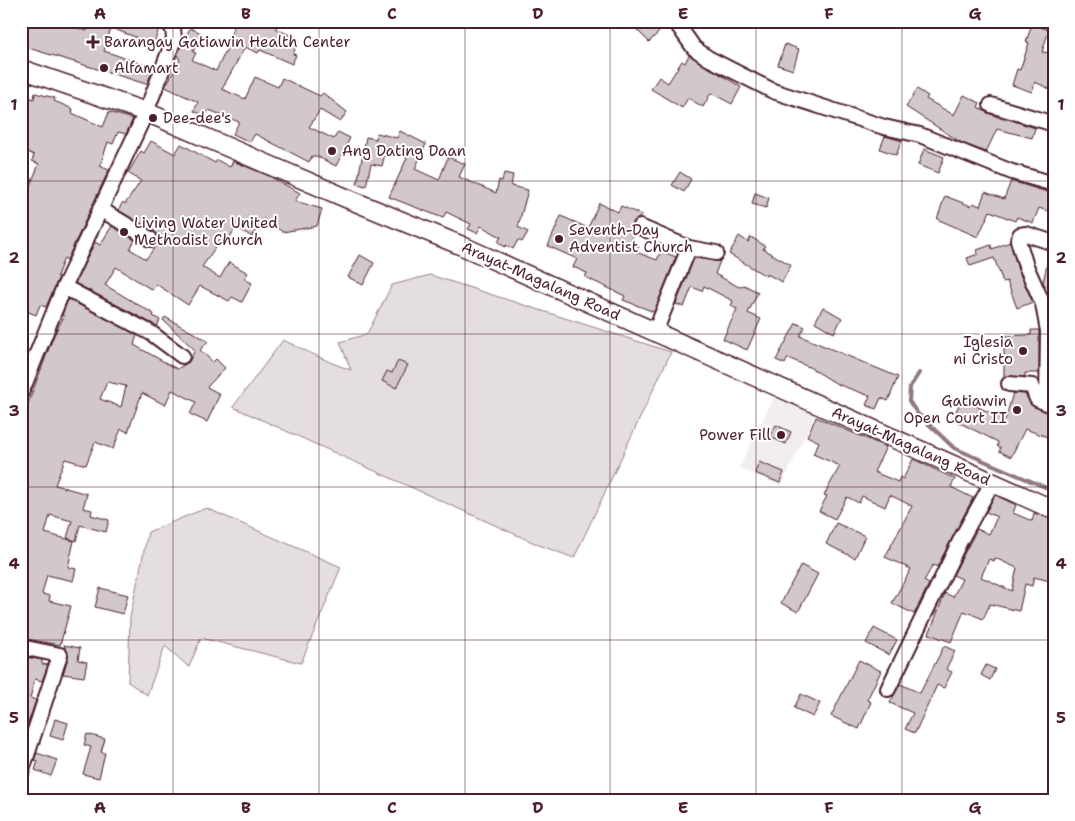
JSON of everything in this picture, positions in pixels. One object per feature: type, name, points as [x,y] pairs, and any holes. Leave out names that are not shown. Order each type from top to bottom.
[{"type":"main road","name":"Arayat-Magalang Road","points":[[21,69],[146,112],[460,245],[1054,510]]},
{"type":"street","points":[[21,393],[64,287],[146,112],[174,39],[173,28],[165,21]]},
{"type":"street","points":[[675,21],[694,48],[708,58],[773,91],[884,127],[920,135],[1012,172],[1054,184]]},
{"type":"street","points":[[991,105],[1054,124]]},
{"type":"street","points":[[100,209],[150,238]]},
{"type":"street","points":[[640,227],[689,248],[716,253]]},
{"type":"street","points":[[1009,384],[1032,386],[1034,397],[1051,404],[1048,306],[1026,266],[1018,240],[1020,235],[1026,234],[1054,243]]},
{"type":"street","points":[[655,332],[689,248]]},
{"type":"street","points":[[64,287],[151,334],[182,356]]},
{"type":"street","points":[[888,689],[961,539],[992,483]]},
{"type":"street","points":[[21,647],[60,655],[21,773]]},
{"type":"shaded area","points":[[430,275],[671,352],[574,558],[539,545],[233,407],[283,340],[351,370],[340,342],[367,334],[392,285]]},
{"type":"shaded area","points":[[775,395],[816,413],[781,486],[739,468]]},
{"type":"shaded area","points":[[206,508],[341,567],[301,663],[201,638],[189,667],[165,646],[147,695],[128,682],[130,617],[148,532]]},
{"type":"building","points":[[29,21],[55,21],[87,31],[90,21],[156,21],[159,28],[154,44],[111,28],[104,51],[154,68],[146,84],[22,46]]},
{"type":"building","points":[[236,21],[279,21],[276,29],[299,39],[293,54],[296,55],[292,64],[260,50],[258,53],[245,47],[222,89],[245,99],[255,77],[278,87],[282,78],[320,96],[323,93],[347,112],[340,122],[320,110],[309,127],[334,139],[338,132],[350,138],[336,166],[316,156],[312,156],[309,162],[255,134],[250,142],[233,134],[239,122],[209,110],[205,116],[194,111],[198,102],[165,87],[180,60],[177,55],[190,28],[201,33],[193,52],[196,53],[192,60],[216,71],[230,42],[228,41]]},
{"type":"building","points":[[638,21],[666,21],[667,24],[649,42],[633,26]]},
{"type":"building","points":[[1032,24],[1049,30],[1042,52],[1054,53],[1054,91],[1035,82],[1032,92],[1012,85],[1017,69],[1020,70],[1029,43],[1026,42]]},
{"type":"building","points":[[785,44],[799,49],[793,70],[778,65]]},
{"type":"building","points":[[689,55],[741,87],[732,104],[711,93],[703,107],[688,98],[682,108],[651,89],[659,77],[668,83],[682,61],[685,63]]},
{"type":"building","points":[[917,89],[928,96],[926,99],[954,115],[964,95],[980,103],[978,107],[988,113],[1035,128],[1032,138],[997,129],[986,152],[962,143],[906,107]]},
{"type":"building","points":[[35,93],[55,98],[54,101],[73,109],[72,113],[103,127],[109,112],[133,119],[126,134],[118,132],[113,144],[108,142],[100,166],[109,170],[67,260],[64,258],[57,276],[59,277],[46,307],[40,305],[36,315],[21,309],[21,207],[39,164],[32,161],[34,155],[21,149],[21,94],[34,99]]},
{"type":"building","points":[[400,131],[426,144],[415,169],[439,180],[448,157],[465,164],[459,177],[496,193],[499,180],[502,181],[504,173],[513,175],[511,186],[528,190],[518,227],[528,232],[522,242],[518,240],[513,249],[506,245],[505,247],[498,242],[501,237],[481,226],[477,233],[468,229],[471,224],[446,212],[443,218],[389,197],[407,158],[387,146],[382,166],[371,164],[366,186],[357,184],[366,137],[376,139],[377,133],[397,138]]},
{"type":"building","points":[[885,136],[902,141],[896,155],[880,149]]},
{"type":"building","points":[[151,141],[175,154],[181,144],[215,163],[217,160],[230,167],[233,161],[269,176],[300,193],[295,201],[322,209],[317,226],[283,232],[263,219],[252,237],[236,227],[229,239],[223,236],[202,267],[220,278],[229,262],[248,273],[244,279],[252,283],[242,302],[232,297],[229,301],[200,286],[188,305],[156,284],[152,290],[116,267],[105,285],[154,314],[153,316],[160,320],[157,326],[75,283],[95,242],[100,245],[112,226],[135,240],[130,249],[146,259],[158,243],[158,235],[155,232],[118,210],[123,202],[125,204],[141,181],[128,173],[141,151],[144,153]]},
{"type":"building","points":[[924,149],[944,157],[938,173],[918,165]]},
{"type":"building","points":[[680,172],[691,179],[684,192],[672,185]]},
{"type":"building","points":[[1011,181],[1054,194],[1047,211],[1039,208],[1033,223],[1017,217],[1015,221],[990,211],[978,237],[937,219],[945,196],[971,206],[973,203],[980,206],[985,192],[1004,199]]},
{"type":"building","points":[[755,193],[769,198],[766,208],[752,204]]},
{"type":"building","points":[[599,203],[618,212],[621,206],[642,215],[632,224],[634,233],[630,243],[639,246],[636,252],[657,260],[661,251],[676,257],[654,312],[623,300],[625,296],[585,277],[587,273],[573,267],[577,259],[548,246],[561,216],[588,228]]},
{"type":"building","points":[[739,236],[748,242],[751,237],[765,246],[763,249],[791,265],[782,282],[767,274],[766,276],[729,254]]},
{"type":"building","points":[[1010,242],[1018,270],[1033,302],[1017,308],[1007,281],[1003,282],[994,258],[970,266],[967,258],[978,254],[977,250],[991,245],[992,249]]},
{"type":"building","points":[[1050,252],[1054,253],[1054,288],[1045,286],[1043,282]]},
{"type":"building","points":[[360,255],[374,263],[363,285],[348,277]]},
{"type":"building","points":[[694,258],[720,261],[715,274],[739,287],[744,285],[758,292],[748,313],[761,319],[747,350],[723,339],[737,309],[731,306],[733,301],[704,286],[702,291],[692,287],[684,307],[676,304]]},
{"type":"building","points":[[68,299],[137,335],[134,345],[177,369],[189,362],[195,350],[163,320],[165,317],[208,341],[200,350],[213,362],[216,359],[225,368],[207,387],[220,394],[207,422],[190,414],[196,402],[172,390],[165,405],[142,393],[128,432],[121,429],[113,449],[95,442],[86,465],[65,459],[55,485],[87,494],[83,508],[92,510],[91,515],[109,520],[106,532],[80,525],[76,541],[67,538],[72,521],[50,515],[45,533],[74,541],[68,567],[76,569],[73,581],[47,575],[42,594],[50,596],[49,601],[71,606],[60,645],[21,638],[21,422],[54,335],[64,316],[62,315]],"holes":[[[107,382],[126,386],[121,407],[100,399]]]},
{"type":"building","points":[[823,307],[842,318],[834,333],[815,322]]},
{"type":"building","points":[[796,323],[805,327],[800,336],[898,377],[888,401],[881,398],[876,409],[866,405],[870,396],[837,384],[811,368],[788,358],[785,364],[776,360]]},
{"type":"building","points":[[1031,330],[1039,330],[1039,373],[1025,373],[1025,377],[1004,377],[1004,336],[1031,335]]},
{"type":"building","points":[[398,361],[408,365],[396,388],[382,381],[387,371],[392,373]]},
{"type":"building","points":[[1013,393],[1025,394],[1031,405],[1054,415],[1054,428],[1050,438],[1025,429],[1011,457],[999,451],[1001,448],[997,446],[998,442],[952,419],[962,399],[1005,420]]},
{"type":"building","points":[[816,417],[886,447],[874,472],[898,482],[900,477],[903,479],[913,459],[955,479],[951,487],[973,498],[937,567],[933,565],[924,581],[929,584],[914,614],[892,603],[911,569],[885,557],[912,506],[890,495],[885,507],[862,496],[859,503],[847,497],[835,519],[819,511],[827,496],[824,495],[840,466],[813,454],[819,442],[807,436]]},
{"type":"building","name":"Power Fill","points":[[776,425],[791,432],[786,444],[770,437]]},
{"type":"building","points":[[759,462],[784,472],[780,483],[755,473]]},
{"type":"building","points":[[995,495],[1016,505],[1013,513],[1032,521],[1034,513],[1054,520],[1054,582],[1034,577],[1032,586],[1025,584],[1019,611],[990,604],[983,619],[964,611],[951,642],[929,634],[945,593],[953,597],[962,579],[953,575],[977,529],[989,534],[997,517],[986,512]],"holes":[[[995,558],[1017,568],[1012,591],[981,577],[989,559],[994,561]]]},
{"type":"building","points":[[836,523],[865,536],[855,558],[826,544]]},
{"type":"building","points":[[801,565],[818,574],[798,612],[781,603]]},
{"type":"building","points":[[100,588],[128,595],[123,614],[95,607]]},
{"type":"building","points":[[874,628],[897,640],[889,655],[866,643]]},
{"type":"building","points":[[64,645],[80,648],[78,660],[87,662],[84,677],[63,674],[68,657]]},
{"type":"building","points":[[944,646],[955,651],[946,669],[952,672],[944,688],[937,685],[915,733],[905,729],[913,713],[890,703],[900,684],[920,693]]},
{"type":"building","points":[[21,656],[42,660],[42,664],[48,665],[42,681],[35,679],[30,698],[36,700],[21,744]]},
{"type":"building","points":[[859,660],[881,671],[867,700],[871,702],[859,729],[831,716]]},
{"type":"building","points":[[986,665],[995,669],[990,680],[981,675]]},
{"type":"building","points":[[801,694],[820,703],[813,717],[794,708]]},
{"type":"building","points":[[55,719],[68,723],[63,740],[50,736]]},
{"type":"building","points":[[87,734],[105,739],[101,752],[105,753],[99,778],[83,774],[91,747],[84,745]]},
{"type":"building","points":[[37,753],[57,760],[51,776],[35,770],[38,761],[34,760]]},
{"type":"waterway","points":[[919,373],[910,387],[909,401],[917,413],[954,448],[1054,491]]},
{"type":"place","name":"Barangay Gatiawin Health Center","points":[[93,42]]},
{"type":"place","name":"Alfamart","points":[[104,68]]},
{"type":"place","name":"Dee-dee's","points":[[153,118]]},
{"type":"place","name":"Ang Dating Daan","points":[[332,151]]},
{"type":"place","name":"Living Water United Methodist Church","points":[[124,232]]},
{"type":"place","name":"Seventh-Day Adventist Church","points":[[559,239]]},
{"type":"place","name":"Iglesia ni Cristo","points":[[1023,351]]},
{"type":"place","name":"Gatiawin Open Court II","points":[[1017,410]]},
{"type":"place","name":"Power Fill","points":[[781,435]]}]
